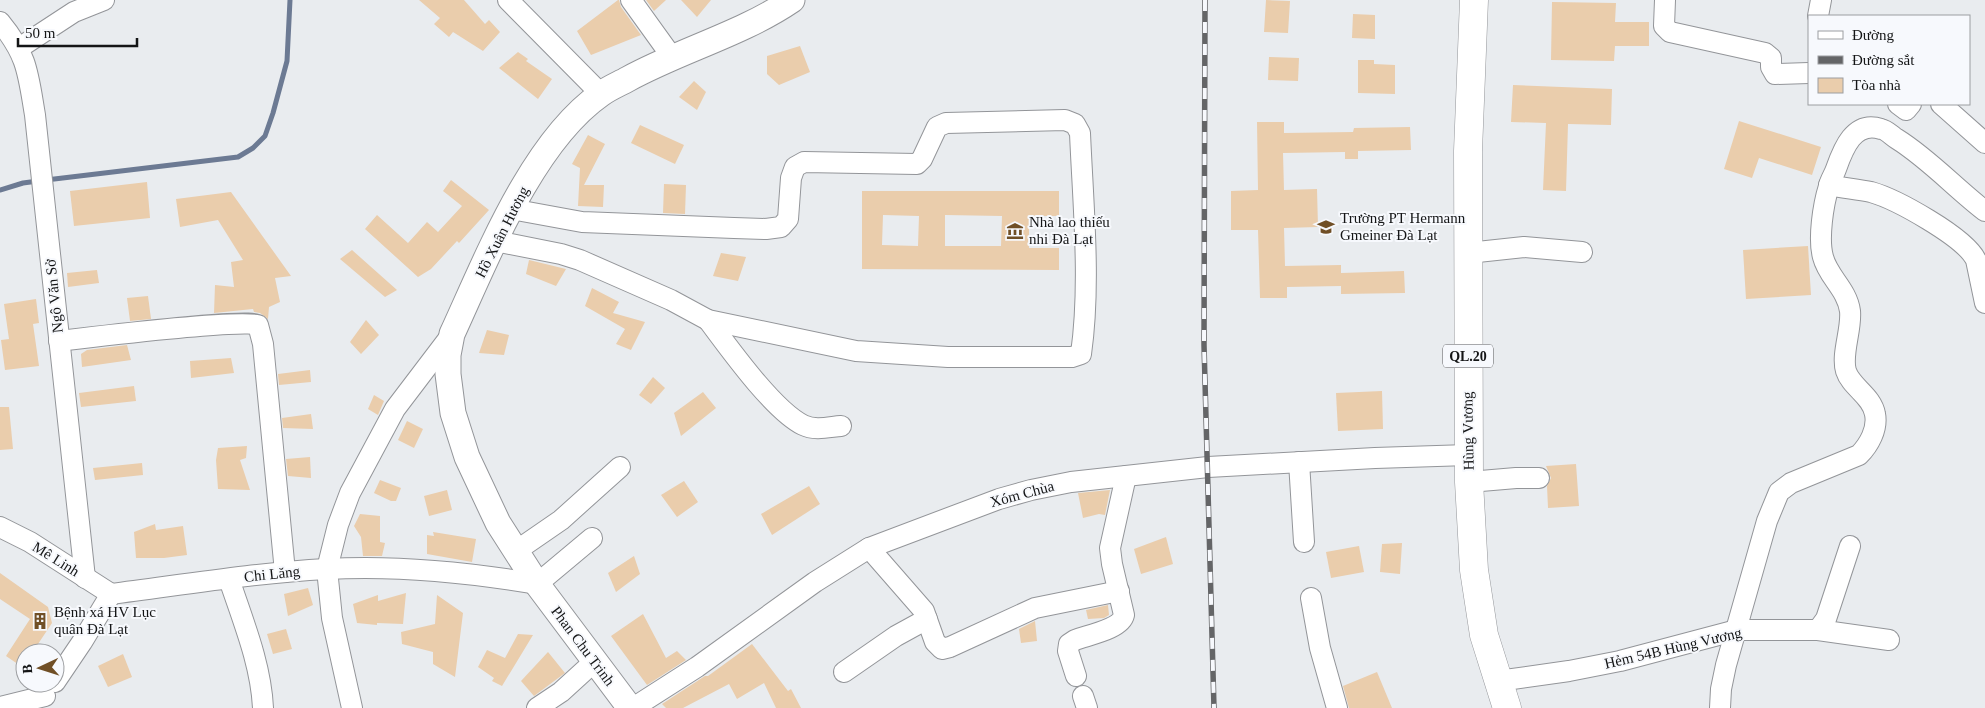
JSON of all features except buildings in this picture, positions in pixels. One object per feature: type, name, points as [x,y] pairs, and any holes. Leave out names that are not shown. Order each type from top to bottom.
[{"type":"highway","name":"Hùng Vương","points":[[1474,0],[1470,77],[1468,469],[1474,570],[1479,605],[1484,635],[1507,708]]},
{"type":"main road","name":"Hồ Xuân Hương","points":[[537,584],[498,523],[467,457],[452,413],[448,355],[452,334],[511,208],[551,145],[569,123],[601,94],[672,57],[736,30],[779,9],[792,0]]},
{"type":"main road","name":"Phan Chu Trinh","points":[[537,584],[632,708]]},
{"type":"street","points":[[19,48],[74,12],[104,0]]},
{"type":"street","points":[[508,0],[601,94]]},
{"type":"street","points":[[631,0],[672,57]]},
{"type":"street","points":[[1665,0],[1664,26],[1670,32],[1765,53],[1771,58],[1771,67],[1775,74],[1808,72]]},
{"type":"street","points":[[1818,15],[1821,0]]},
{"type":"street","name":"Ngô Văn Sở","points":[[0,22],[19,48],[27,66],[40,155],[85,578]]},
{"type":"street","points":[[1899,105],[1906,110],[1910,105]]},
{"type":"street","points":[[1942,105],[1985,143]]},
{"type":"street","points":[[495,241],[561,254],[580,260],[671,300],[708,320],[856,351],[948,357],[1072,357],[1081,354],[1084,332],[1085,273],[1080,133],[1076,124],[1065,120],[946,123],[937,127],[922,158],[916,164],[804,162],[795,167],[791,178],[788,219],[781,227],[742,229],[582,222],[511,208]]},
{"type":"street","points":[[1720,708],[1720,689],[1767,522],[1779,492],[1791,483],[1859,455],[1866,448],[1876,425],[1875,413],[1868,399],[1846,374],[1845,362],[1850,333],[1849,304],[1845,293],[1823,258],[1821,246],[1829,185],[1848,140],[1855,133],[1868,128],[1881,128],[1907,145],[1985,210]]},
{"type":"street","points":[[1829,185],[1872,193],[1907,208],[1953,236],[1966,246],[1976,260],[1985,303]]},
{"type":"street","points":[[1468,254],[1524,247],[1582,252]]},
{"type":"street","points":[[708,320],[766,393],[792,417],[804,426],[815,428],[841,426]]},
{"type":"street","points":[[59,341],[249,322],[258,325],[263,344],[285,572]]},
{"type":"street","points":[[352,708],[332,618],[327,569],[338,525],[350,493],[395,409],[452,334]]},
{"type":"street","points":[[1300,462],[1304,542]]},
{"type":"street","name":"Xóm Chùa","points":[[632,708],[697,667],[815,582],[869,548],[999,499],[1031,490],[1071,482],[1126,476],[1234,465],[1300,462],[1468,469],[1516,478],[1539,478]]},
{"type":"street","points":[[516,551],[561,520],[620,467]]},
{"type":"street","points":[[1076,676],[1068,651],[1069,644],[1075,640],[1116,626],[1124,615],[1110,548],[1126,476]]},
{"type":"street","name":"Mê Linh","points":[[0,527],[30,542],[111,594]]},
{"type":"street","points":[[537,584],[592,538]]},
{"type":"street","points":[[1818,630],[1826,619],[1850,546]]},
{"type":"street","points":[[869,548],[914,597],[927,618],[935,642],[942,649],[950,648],[1035,608],[1119,591]]},
{"type":"street","name":"Chi Lăng","points":[[111,594],[285,572],[327,569],[406,568],[491,576],[537,584]]},
{"type":"street","points":[[228,579],[252,647],[263,698],[263,708]]},
{"type":"street","points":[[65,667],[111,594]]},
{"type":"street","points":[[1311,598],[1318,643],[1336,708]]},
{"type":"street","points":[[844,672],[896,636],[927,618]]},
{"type":"street","name":"Hẻm 54B Hùng Vương","points":[[1498,681],[1569,671],[1620,661],[1737,630],[1818,630],[1888,640]]},
{"type":"street","points":[[537,708],[561,692],[595,662]]},
{"type":"street","points":[[0,707],[45,693]]},
{"type":"waterway","points":[[46,180],[238,157],[253,148],[265,136],[287,61],[290,0]]},
{"type":"waterway","points":[[0,190],[23,183],[38,181]]},
{"type":"railway","points":[[1205,0],[1204,345],[1214,708]]},
{"type":"place","name":"Trường PT Hermann Gmeiner Đà Lạt","points":[[1326,227]]},
{"type":"place","name":"Nhà lao thiếu nhi Đà Lạt","points":[[1015,231]]},
{"type":"place","name":"Bệnh xá HV Lục quân Đà Lạt","points":[[40,621]]}]
